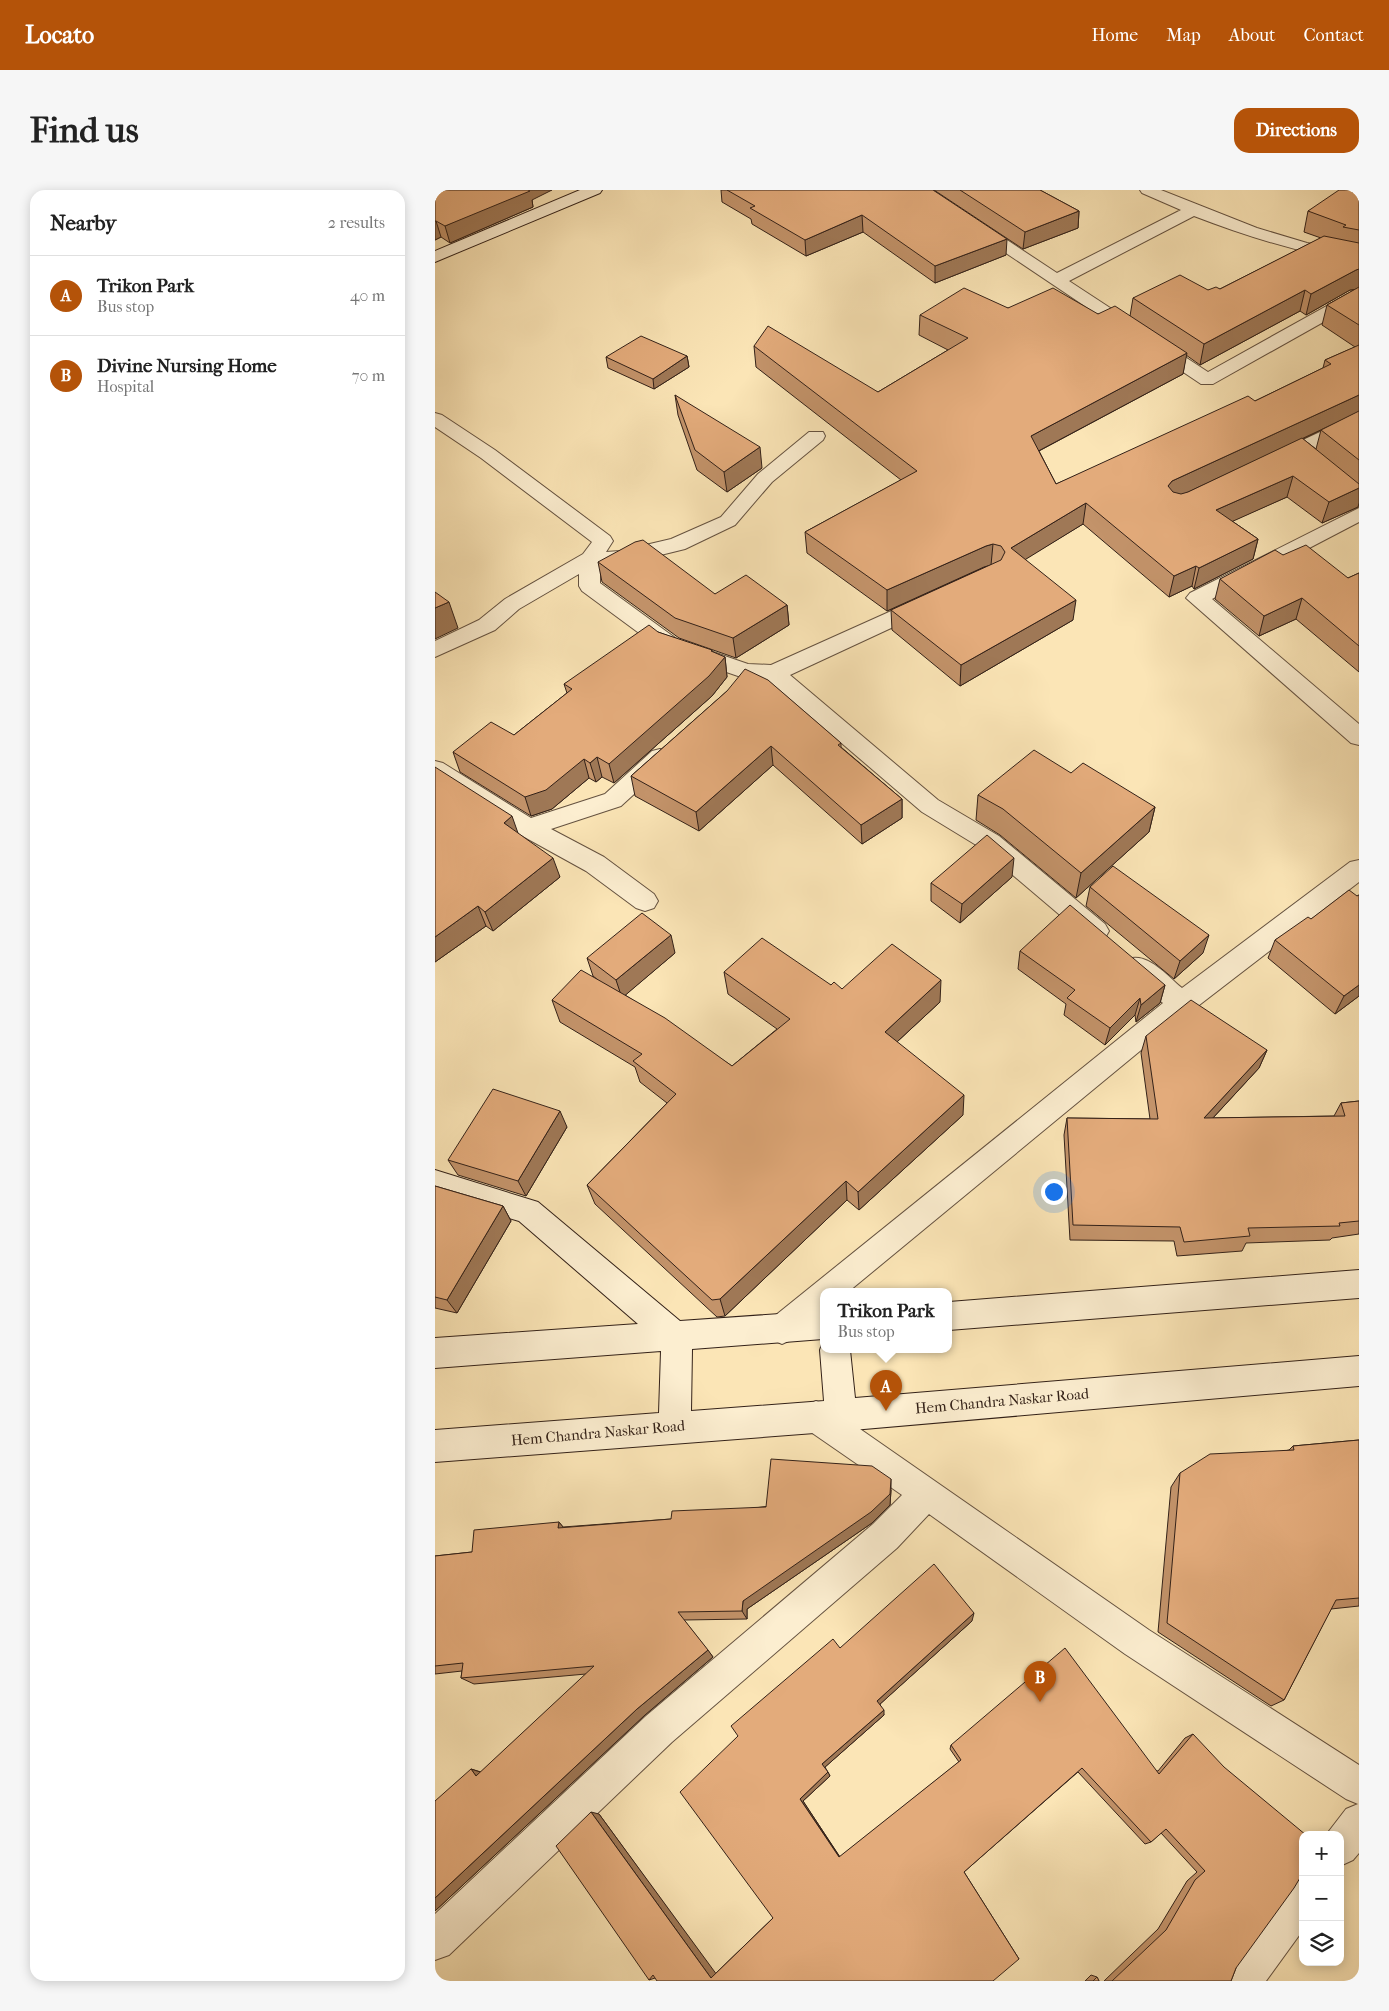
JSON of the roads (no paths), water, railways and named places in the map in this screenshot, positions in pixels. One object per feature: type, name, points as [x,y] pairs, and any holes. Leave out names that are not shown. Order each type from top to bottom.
[{"type":"street","points":[[435,257],[594,190]]},
{"type":"street","points":[[920,190],[1207,380],[1358,296]]},
{"type":"street","points":[[1147,190],[1252,232],[1302,247],[1359,258]]},
{"type":"street","points":[[1057,280],[1194,210]]},
{"type":"street","points":[[435,419],[488,454],[603,541],[590,559],[512,604],[487,625],[435,650]]},
{"type":"street","points":[[1281,457],[1359,420]]},
{"type":"street","points":[[590,559],[620,558],[678,544],[728,521],[765,478],[816,436]]},
{"type":"street","points":[[1299,449],[1336,480]]},
{"type":"street","points":[[1359,514],[1197,598],[1359,737]]},
{"type":"street","points":[[590,559],[589,586],[670,646],[746,671],[774,673],[947,594]]},
{"type":"street","points":[[731,690],[746,671]]},
{"type":"street","points":[[774,673],[930,806],[990,842],[1181,1003]]},
{"type":"street","points":[[528,828],[613,800],[677,742]]},
{"type":"street","points":[[435,769],[528,828],[595,864],[645,901]]},
{"type":"street","points":[[831,1288],[1135,1038],[1359,869]]},
{"type":"street","points":[[435,1184],[528,1211],[677,1338]]},
{"type":"street","points":[[952,1316],[1359,1284]]},
{"type":"street","points":[[782,1329],[820,1297]]},
{"type":"street","points":[[435,1353],[677,1338],[820,1325]]},
{"type":"street","points":[[675,1427],[677,1338]]},
{"type":"street","points":[[835,1353],[829,1416],[927,1493],[1137,1642],[1359,1786]]},
{"type":"street","name":"Hem Chandra Naskar Road","points":[[435,1446],[829,1416],[1359,1371]]},
{"type":"street","points":[[435,1941],[659,1728],[885,1536],[927,1493]]},
{"type":"street","points":[[1344,1842],[1359,1822]]},
{"type":"street","points":[[1242,1981],[1299,1903]]},
{"type":"place","name":"Trikon Park","points":[[886,1411]]},
{"type":"place","name":"Divine Nursing Home","points":[[1040,1702]]}]
